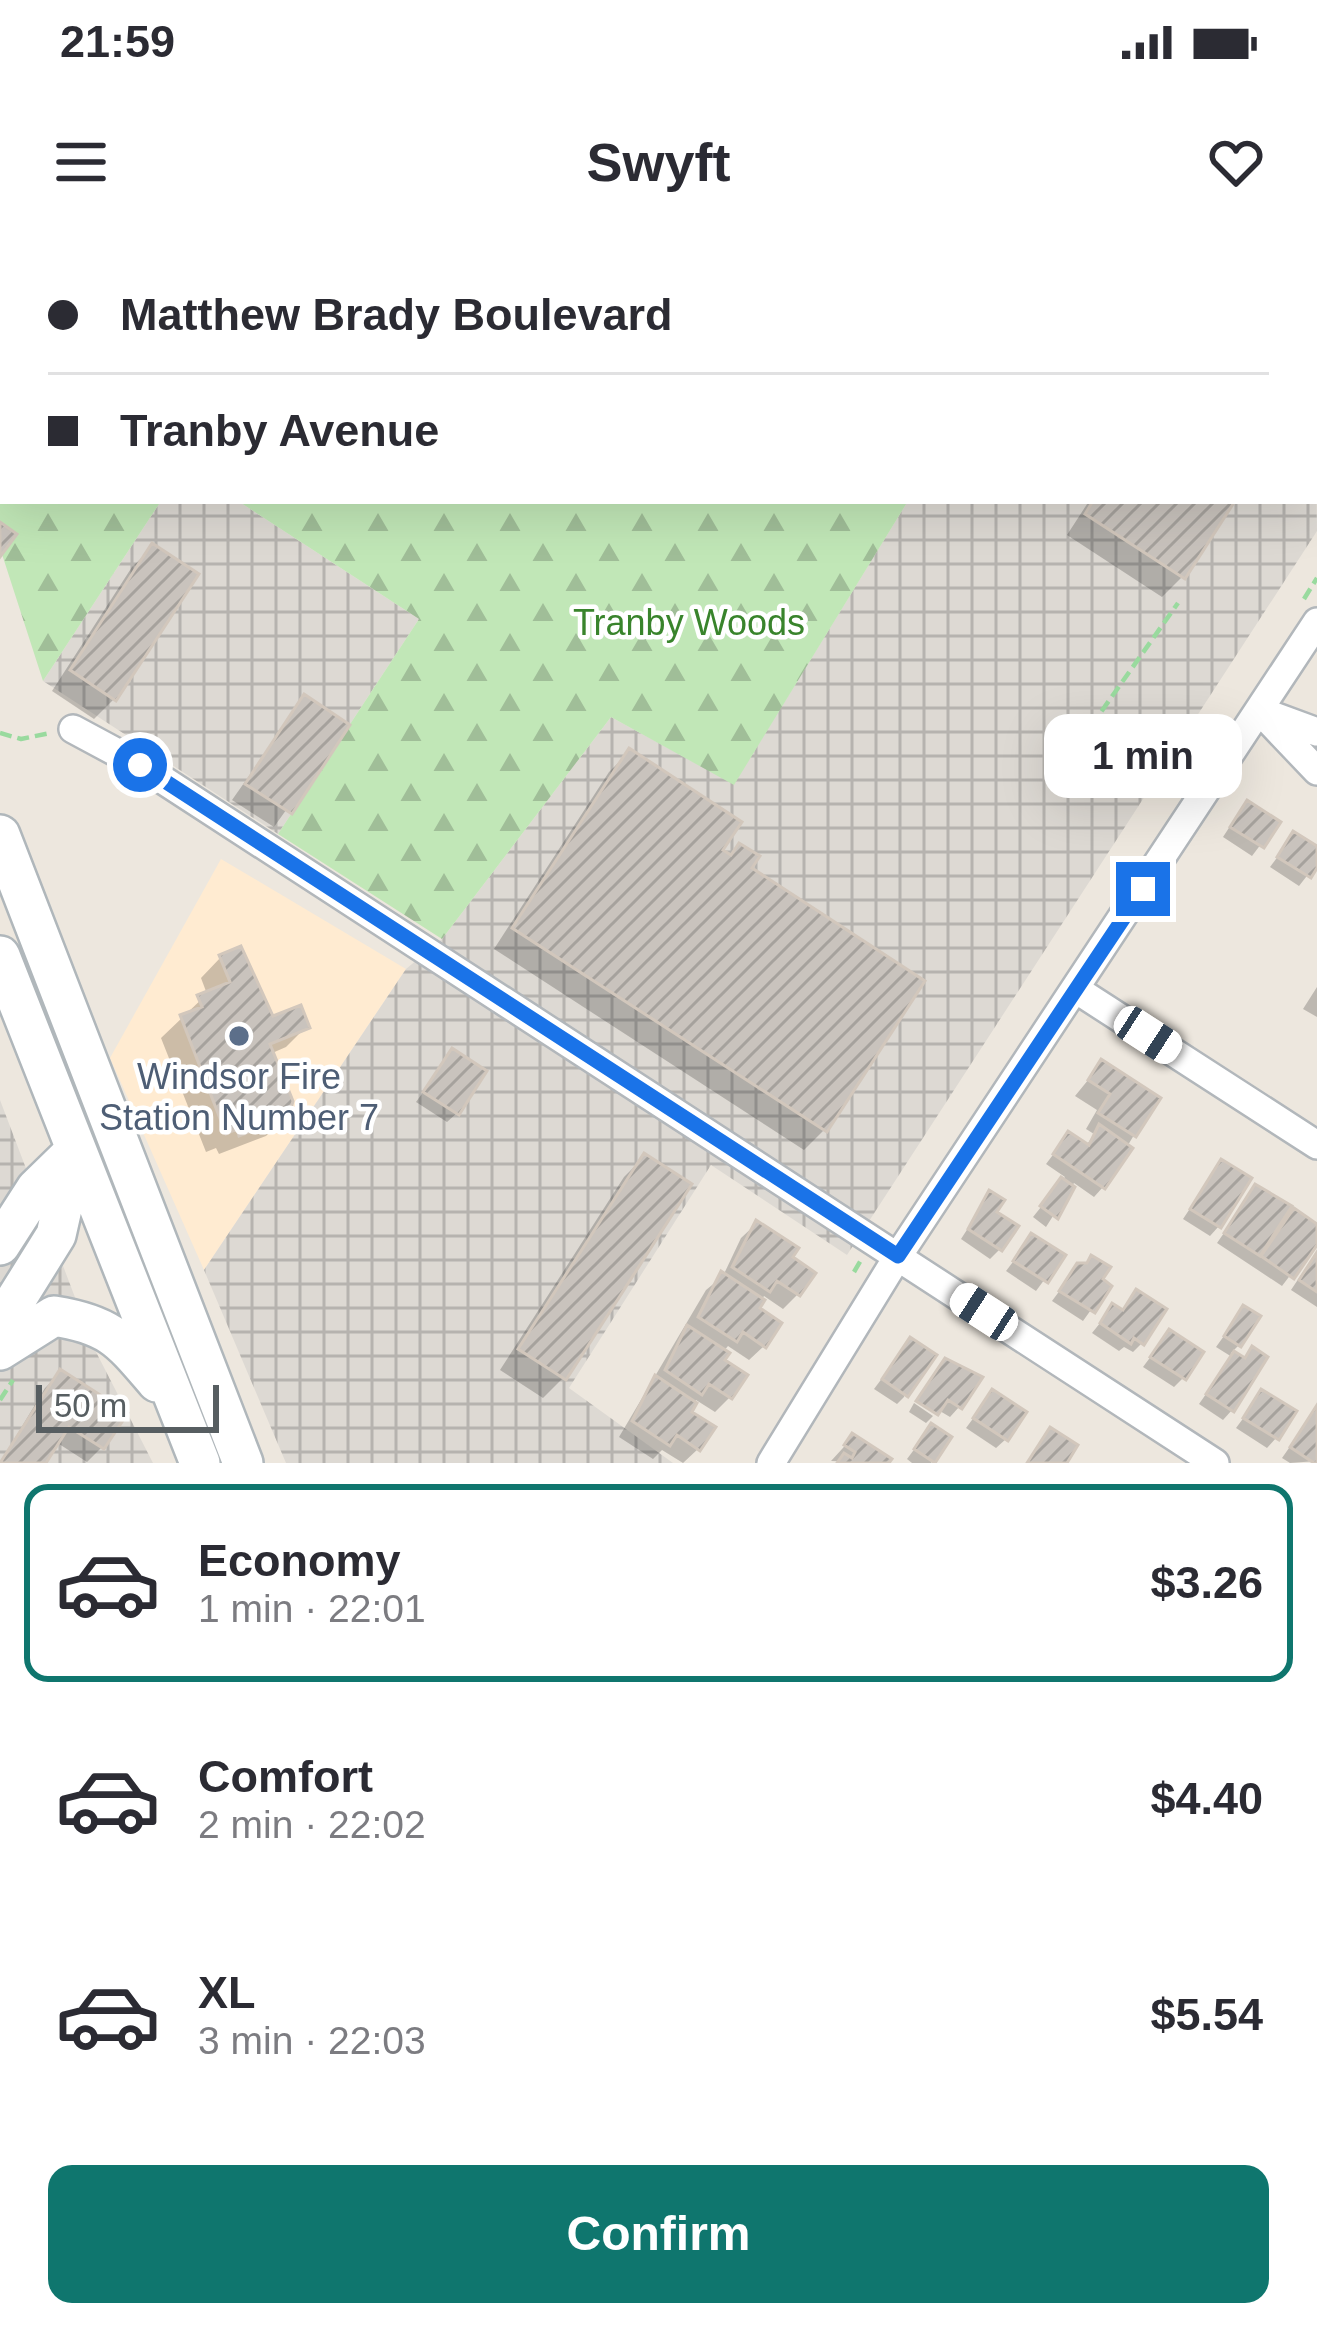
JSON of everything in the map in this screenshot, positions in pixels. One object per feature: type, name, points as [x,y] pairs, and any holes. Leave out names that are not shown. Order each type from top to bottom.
[{"type":"main road","points":[[0,835],[243,1463]]},
{"type":"main road","points":[[0,956],[200,1463]]},
{"type":"main road","points":[[0,1245],[36,1190],[75,1151],[114,1136]]},
{"type":"main road","points":[[0,1325],[56,1235],[75,1151]]},
{"type":"main road","points":[[0,1350],[54,1316],[94,1322],[118,1336],[179,1408]]},
{"type":"street","points":[[771,1463],[898,1256],[1317,622]]},
{"type":"street","points":[[1259,710],[1317,732]]},
{"type":"street","points":[[1259,710],[1317,771]]},
{"type":"street","points":[[73,729],[140,765],[1215,1463]]},
{"type":"street","points":[[1077,990],[1317,1145]]},
{"type":"path","points":[[1060,770],[1178,603]]},
{"type":"path","points":[[0,733],[21,739]]},
{"type":"shaded area","points":[[159,504],[243,504],[419,619],[278,834],[43,681]]},
{"type":"shaded area","points":[[906,504],[1317,504],[1317,531],[847,1255],[711,1165],[569,1388],[673,1463],[286,1463],[204,1270],[406,969],[442,939],[611,717],[734,784]]},
{"type":"shaded area","points":[[221,859],[406,969],[204,1270],[110,1058]]},
{"type":"shaded area","points":[[0,1100],[95,1350],[153,1463],[0,1463]]},
{"type":"green space","points":[[0,504],[159,504],[43,681],[0,548]]},
{"type":"green space","name":"Tranby Woods","points":[[243,504],[906,504],[734,785],[611,717],[442,939],[278,834],[419,619]]},
{"type":"building","points":[[1091,504],[1233,504],[1185,579],[1085,514]]},
{"type":"building","points":[[0,522],[17,534],[0,557]]},
{"type":"building","points":[[152,543],[199,574],[116,701],[70,670]]},
{"type":"building","points":[[304,694],[350,725],[292,814],[245,784]]},
{"type":"building","points":[[629,748],[742,822],[723,850],[731,855],[739,843],[760,856],[752,868],[925,981],[827,1132],[512,928]]},
{"type":"building","points":[[1247,800],[1281,822],[1264,848],[1230,827]]},
{"type":"building","points":[[1293,831],[1317,846],[1317,868],[1311,878],[1277,857]]},
{"type":"building","name":"Windsor Fire Station Number 7","points":[[241,946],[273,1016],[301,1005],[310,1028],[270,1044],[293,1101],[289,1116],[239,1136],[237,1129],[226,1134],[180,1015],[202,1007],[197,995],[230,982],[219,955]]},
{"type":"building","points":[[452,1048],[487,1071],[459,1115],[423,1092]]},
{"type":"building","points":[[1101,1059],[1161,1098],[1136,1137],[1098,1113],[1110,1094],[1088,1080]]},
{"type":"building","points":[[1099,1124],[1133,1148],[1105,1189],[1053,1154],[1068,1131],[1089,1145]]},
{"type":"building","points":[[644,1153],[692,1184],[566,1380],[518,1349]]},
{"type":"building","points":[[1221,1159],[1252,1178],[1221,1228],[1190,1209]]},
{"type":"building","points":[[1061,1177],[1075,1187],[1058,1219],[1040,1206]]},
{"type":"building","points":[[1255,1184],[1292,1206],[1260,1256],[1224,1233]]},
{"type":"building","points":[[989,1190],[1005,1200],[997,1212],[1019,1226],[1002,1251],[968,1229]]},
{"type":"building","points":[[1294,1208],[1317,1224],[1317,1245],[1294,1279],[1261,1256]]},
{"type":"building","points":[[756,1220],[799,1248],[793,1257],[816,1273],[800,1296],[777,1281],[770,1292],[732,1267]]},
{"type":"building","points":[[1031,1233],[1066,1255],[1048,1283],[1013,1261]]},
{"type":"building","points":[[1317,1252],[1317,1292],[1299,1280]]},
{"type":"building","points":[[1091,1255],[1111,1267],[1103,1279],[1112,1286],[1095,1313],[1059,1291],[1077,1263],[1087,1263]]},
{"type":"building","points":[[721,1271],[765,1300],[760,1308],[782,1323],[766,1348],[743,1332],[737,1342],[698,1317]]},
{"type":"building","points":[[1136,1289],[1167,1309],[1144,1345],[1134,1338],[1131,1344],[1100,1323],[1112,1303],[1123,1310]]},
{"type":"building","points":[[1243,1305],[1261,1316],[1241,1347],[1224,1336]]},
{"type":"building","points":[[687,1325],[730,1353],[725,1360],[748,1375],[732,1399],[709,1384],[702,1395],[665,1370]]},
{"type":"building","points":[[1169,1329],[1204,1352],[1186,1380],[1150,1357]]},
{"type":"building","points":[[910,1337],[937,1355],[908,1397],[882,1379]]},
{"type":"building","points":[[1252,1346],[1268,1357],[1234,1412],[1206,1394],[1234,1351],[1245,1358]]},
{"type":"building","points":[[945,1358],[983,1377],[962,1409],[948,1400],[938,1415],[916,1401]]},
{"type":"building","points":[[60,1369],[128,1413],[104,1449],[69,1427],[46,1463],[0,1463]]},
{"type":"building","points":[[655,1375],[697,1403],[692,1412],[716,1427],[700,1451],[677,1435],[670,1446],[632,1421]]},
{"type":"building","points":[[992,1389],[1027,1412],[1008,1441],[973,1418]]},
{"type":"building","points":[[1261,1389],[1297,1411],[1279,1440],[1243,1418]]},
{"type":"building","points":[[1317,1405],[1317,1463],[1314,1463],[1290,1447]]},
{"type":"building","points":[[931,1423],[952,1437],[935,1463],[914,1449]]},
{"type":"building","points":[[1050,1427],[1078,1445],[1067,1463],[1027,1463]]},
{"type":"building","points":[[852,1433],[892,1459],[889,1463],[837,1463],[844,1453],[852,1458],[855,1452],[844,1445]]},
{"type":"place","name":"Windsor Fire Station Number 7","points":[[239,1036]]},
{"type":"route","points":[[140,765],[898,1256],[1143,889]]}]
